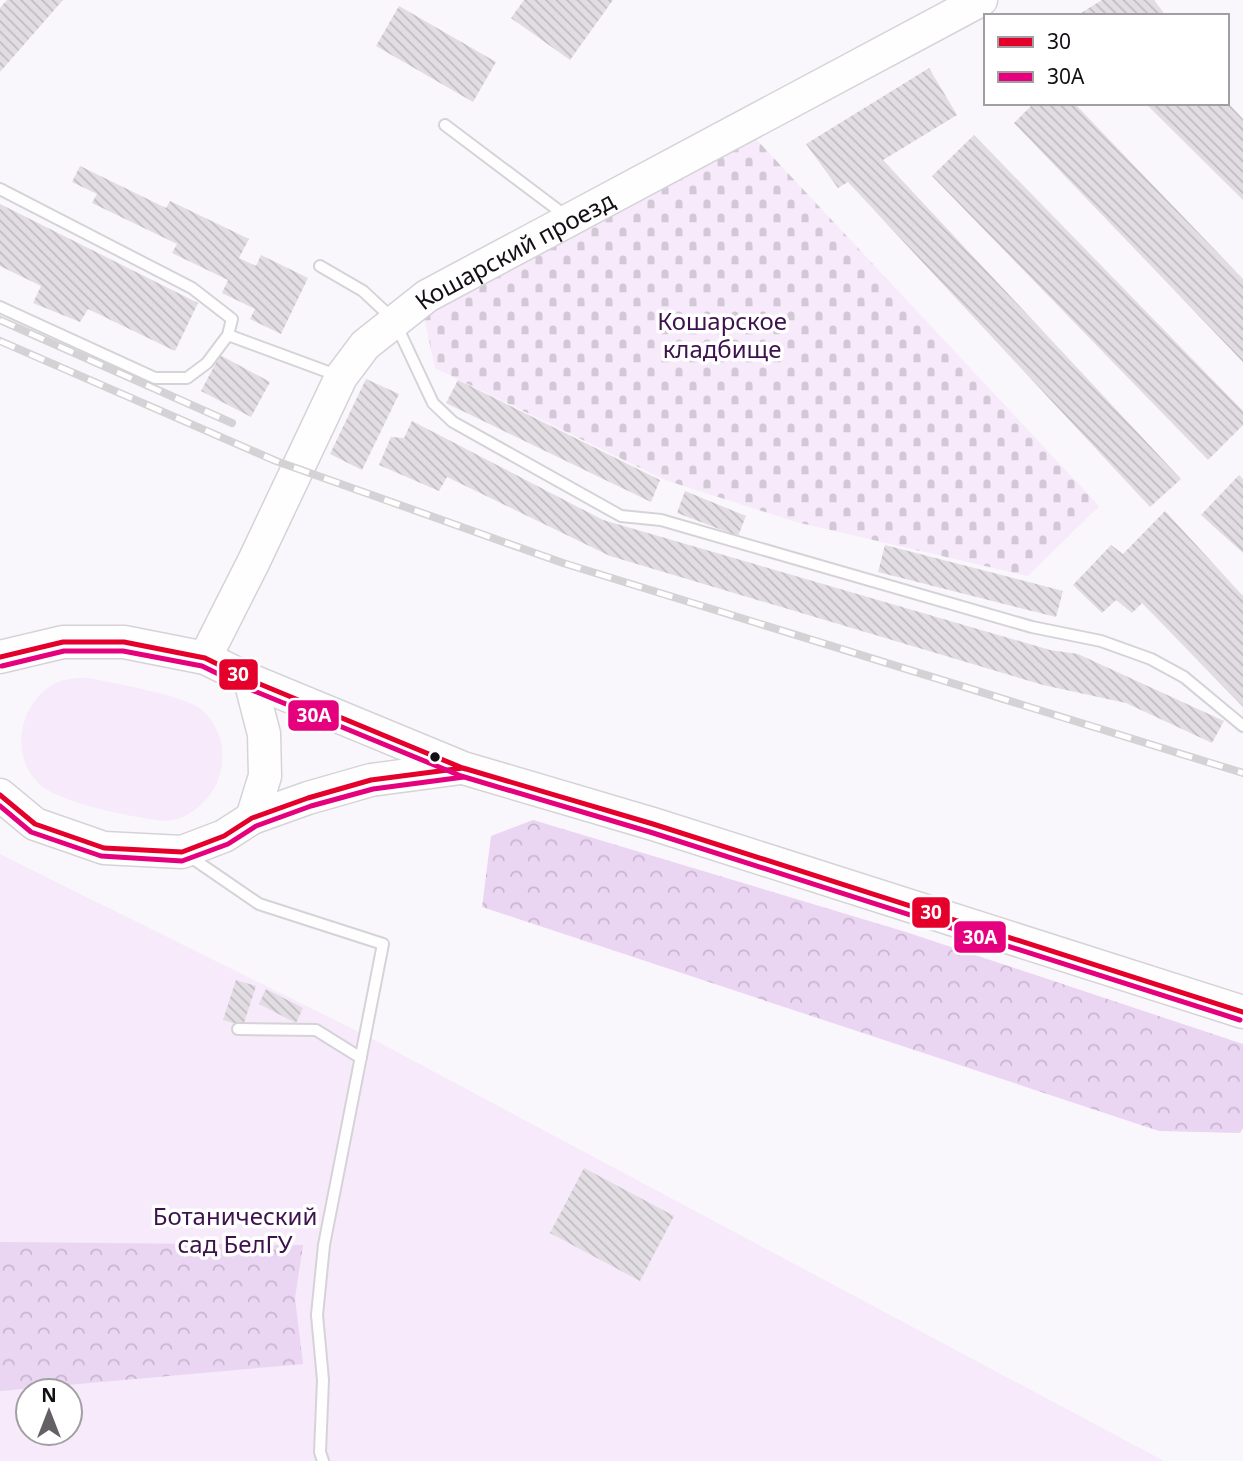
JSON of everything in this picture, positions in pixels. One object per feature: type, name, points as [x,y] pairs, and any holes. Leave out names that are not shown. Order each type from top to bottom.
[{"type":"main road","name":"Кошарский проезд","points":[[205,658],[341,377],[365,345],[394,320],[427,296],[981,0]]},
{"type":"main road","points":[[0,678],[11,655],[62,642],[124,642],[205,658],[250,680],[463,768],[653,824],[1243,1012]]},
{"type":"main road","points":[[250,680],[264,734],[265,776],[252,818]]},
{"type":"main road","points":[[0,795],[35,824],[104,848],[182,852],[224,836],[252,818],[371,780],[463,768]]},
{"type":"lane","points":[[445,125],[570,219]]},
{"type":"lane","points":[[0,190],[192,288],[232,319],[228,335],[207,363],[187,378],[155,378],[0,307]]},
{"type":"lane","points":[[320,265],[363,291],[394,320],[433,402],[453,422],[621,516],[661,520],[1032,627],[1101,641],[1151,659],[1184,677],[1243,726]]},
{"type":"lane","points":[[228,335],[341,377]]},
{"type":"lane","points":[[182,852],[260,904],[383,944],[324,1245],[317,1315],[323,1380],[320,1452],[323,1461]]},
{"type":"lane","points":[[238,1029],[316,1030],[360,1058]]},
{"type":"green space","name":"Кошарское кладбище","points":[[756,139],[1099,506],[1028,576],[796,522],[665,480],[435,368],[423,313]]},
{"type":"green space","points":[[90,678],[181,700],[202,710],[213,723],[220,738],[221,770],[207,799],[195,810],[176,820],[167,821],[120,814],[64,798],[43,787],[32,776],[25,762],[22,733],[25,718],[32,705],[42,693],[58,682]]},
{"type":"green space","points":[[533,820],[906,932],[1243,1044],[1243,1128],[1240,1133],[1159,1131],[482,907],[491,836]]},
{"type":"green space","name":"Ботанический сад БелГУ","points":[[0,854],[367,1036],[1164,1461],[0,1461]]},
{"type":"green space","points":[[0,1242],[303,1245],[295,1298],[303,1364],[84,1384],[84,1377],[14,1377],[14,1390],[0,1391]]},
{"type":"building","points":[[7,0],[63,0],[0,72],[0,8]]},
{"type":"building","points":[[524,0],[613,0],[570,60],[511,18]]},
{"type":"building","points":[[1102,0],[1154,0],[1164,14],[1079,14]]},
{"type":"building","points":[[399,6],[496,62],[473,102],[376,46]]},
{"type":"building","points":[[929,68],[957,115],[883,160],[1181,479],[1150,507],[848,182],[838,188],[806,144]]},
{"type":"building","points":[[1229,104],[1243,119],[1243,200],[1147,105]]},
{"type":"building","points":[[1032,105],[1076,105],[1243,279],[1243,362],[1014,123]]},
{"type":"building","points":[[974,135],[1243,411],[1243,425],[1208,460],[932,176]]},
{"type":"building","points":[[80,166],[166,208],[170,201],[249,239],[239,258],[256,266],[261,255],[308,278],[281,334],[250,319],[255,309],[222,293],[228,280],[172,253],[177,244],[92,203],[97,194],[72,182]]},
{"type":"building","points":[[0,204],[198,303],[175,351],[88,309],[80,322],[33,303],[41,286],[0,266]]},
{"type":"building","points":[[220,355],[270,382],[251,417],[201,391]]},
{"type":"building","points":[[366,379],[399,394],[362,470],[330,454]]},
{"type":"building","points":[[458,380],[660,480],[651,502],[446,403]]},
{"type":"building","points":[[412,421],[603,520],[1050,650],[1078,654],[1224,721],[1212,743],[1126,703],[1043,685],[610,556],[447,477],[439,491],[379,465],[391,437],[404,438]]},
{"type":"building","points":[[1239,475],[1243,479],[1243,553],[1201,515]]},
{"type":"building","points":[[685,491],[746,516],[738,536],[677,513]]},
{"type":"building","points":[[1165,511],[1243,596],[1243,707],[1142,603],[1132,613],[1116,600],[1102,613],[1073,585],[1111,545],[1123,554]]},
{"type":"building","points":[[885,545],[1063,591],[1056,617],[878,572]]},
{"type":"building","points":[[236,980],[256,986],[243,1026],[223,1020]]},
{"type":"building","points":[[266,989],[303,1008],[296,1023],[259,1004]]},
{"type":"building","points":[[584,1168],[674,1216],[640,1281],[550,1233]]},
{"type":"railway","points":[[0,320],[232,423]]},
{"type":"railway","points":[[0,341],[276,461],[563,563],[1243,773]]},
{"type":"transit line","name":"30","points":[[0,657],[63,642],[124,642],[205,658],[250,680],[465,769]]},
{"type":"transit line","name":"30А","points":[[2,666],[64,651],[123,651],[202,666],[247,688],[461,776],[650,832],[1240,1020]]},
{"type":"transit line","name":"30","points":[[0,795],[35,824],[104,848],[182,852],[224,836],[252,818],[308,798],[371,780],[463,768],[653,824],[1243,1012]]},
{"type":"transit line","name":"30А","points":[[0,806],[31,832],[101,856],[182,861],[228,844],[256,826],[311,806],[373,789],[464,777]]}]
